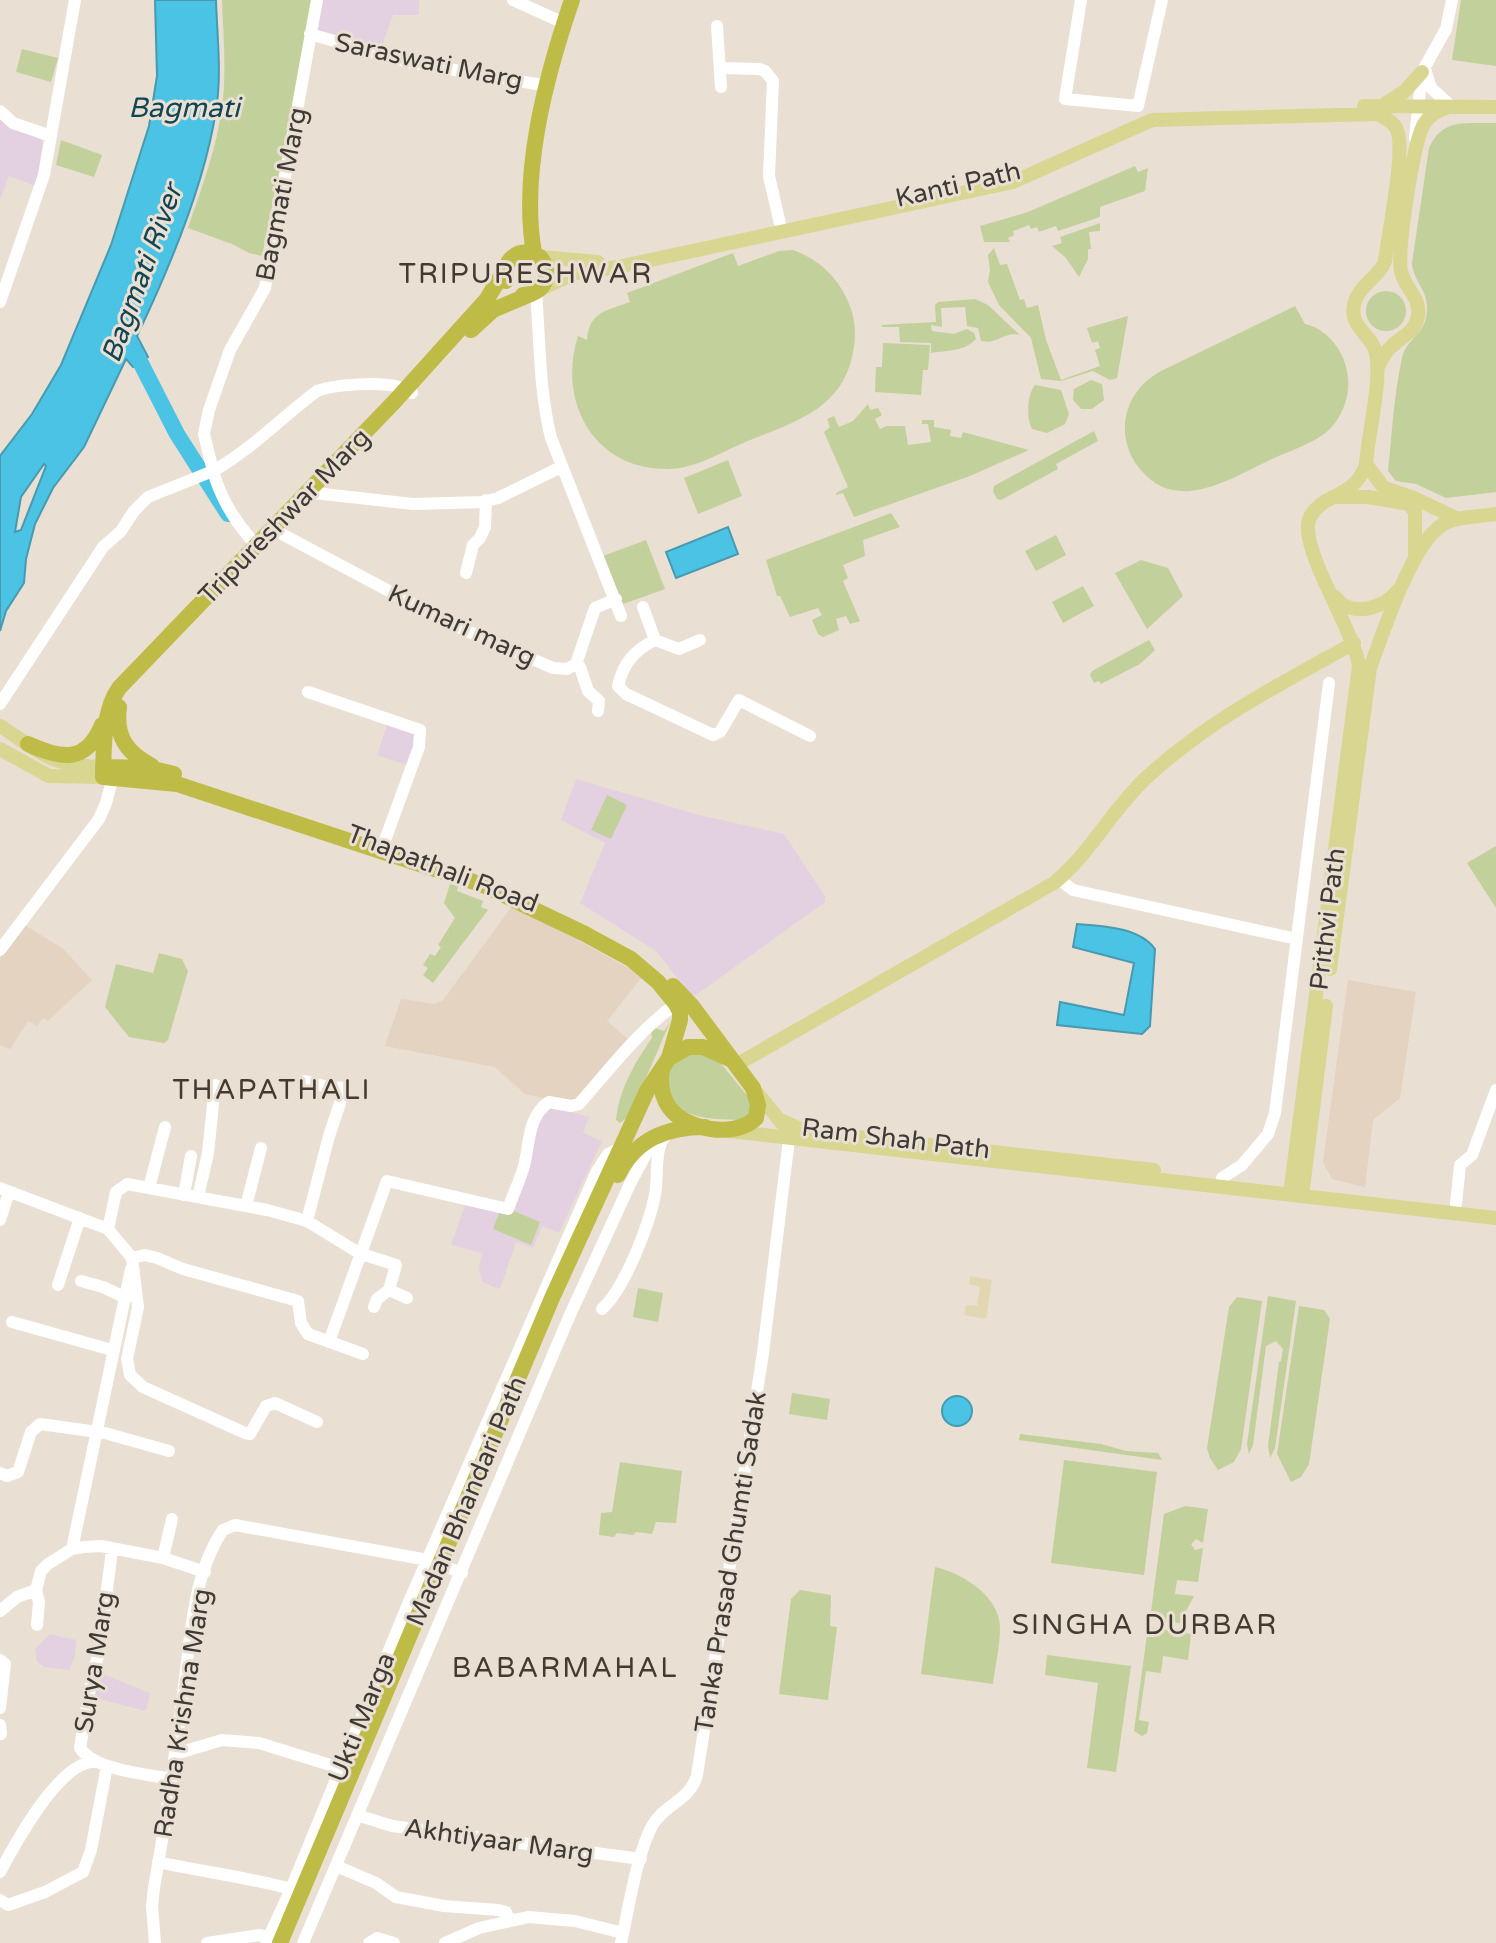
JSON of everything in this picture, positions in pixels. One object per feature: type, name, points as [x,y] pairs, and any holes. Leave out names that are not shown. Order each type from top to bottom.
[{"type":"highway","points":[[529,221],[504,271],[507,284],[517,293],[535,292],[547,274],[537,255],[529,221],[532,172],[548,86],[572,0]]},
{"type":"highway","points":[[513,256],[523,252],[537,255]]},
{"type":"highway","name":"Tripureshwar Marg","points":[[108,776],[106,724],[115,706],[409,391],[487,299],[504,271]]},
{"type":"highway","name":"Tripureshwar Marg","points":[[115,706],[119,688],[255,544],[467,333],[493,310],[535,292]]},
{"type":"highway","points":[[28,744],[66,756],[77,754],[93,744],[115,706]]},
{"type":"highway","points":[[115,706],[125,747],[161,775]]},
{"type":"highway","name":"Thapathali Road","points":[[161,775],[177,784],[483,885],[631,959],[684,1005]]},
{"type":"highway","name":"Thapathali Road","points":[[108,776],[161,775],[455,866],[517,891],[638,953],[654,965],[734,1063]]},
{"type":"highway","points":[[672,1057],[703,1047],[734,1063],[753,1088],[758,1113],[754,1121],[738,1128],[708,1128],[682,1119],[669,1107],[661,1087],[672,1057],[684,1005]]},
{"type":"highway","name":"Madan Bhandari Path","points":[[290,1943],[415,1645],[552,1298],[647,1091],[672,1057]]},
{"type":"highway","name":"Madan Bhandari Path","points":[[272,1941],[446,1566],[626,1160],[643,1142],[669,1131],[708,1128]]},
{"type":"main road","points":[[1383,105],[1404,92],[1424,69]]},
{"type":"main road","name":"Kanti Path","points":[[537,255],[580,262],[622,259],[1013,174],[1098,136],[1140,112],[1383,105],[1496,107]]},
{"type":"main road","points":[[1377,369],[1385,353],[1407,336],[1418,318],[1415,295],[1403,281],[1400,259],[1414,153],[1429,118],[1451,106]]},
{"type":"main road","points":[[535,292],[576,273],[1013,182],[1152,120],[1378,114],[1389,120],[1397,130],[1400,150],[1385,261],[1381,270],[1357,295],[1353,306],[1358,328],[1376,352],[1377,369],[1366,464],[1361,478],[1319,506],[1311,515],[1307,531],[1312,554],[1330,590],[1339,603],[1347,607],[1373,608],[1394,596],[1406,579]]},
{"type":"main road","points":[[1366,464],[1384,488],[1458,519]]},
{"type":"main road","points":[[1335,497],[1368,497],[1413,507],[1415,561]]},
{"type":"main road","points":[[1357,729],[1370,668],[1406,579],[1433,532],[1450,521],[1496,514]]},
{"type":"main road","name":"Prithvi Path","points":[[1296,1191],[1357,729],[1359,666],[1354,643],[1330,590]]},
{"type":"main road","points":[[734,1063],[1026,901],[1056,881],[1078,860],[1144,779],[1166,760],[1246,703],[1354,643]]},
{"type":"main road","points":[[6,730],[49,759],[108,776]]},
{"type":"main road","points":[[2,750],[49,776],[108,776]]},
{"type":"main road","points":[[753,1088],[783,1121]]},
{"type":"main road","name":"Ram Shah Path","points":[[1496,1209],[1296,1191],[784,1138],[783,1121],[805,1131],[1022,1153],[1222,1178],[1296,1191],[1496,1218]]},
{"type":"main road","points":[[708,1128],[784,1138]]},
{"type":"street","points":[[0,302],[44,175],[75,0]]},
{"type":"street","name":"Bagmati Marg","points":[[255,544],[236,524],[209,472],[204,434],[230,350],[265,288],[317,0]]},
{"type":"street","points":[[513,0],[564,23]]},
{"type":"street","points":[[1081,0],[1065,99],[1140,112],[1162,0]]},
{"type":"street","points":[[1414,153],[1424,69],[1446,29],[1452,0]]},
{"type":"street","points":[[717,26],[721,87]]},
{"type":"street","name":"Saraswati Marg","points":[[310,34],[408,62],[548,86]]},
{"type":"street","points":[[721,68],[759,69],[773,81],[769,176],[780,224]]},
{"type":"street","points":[[1424,69],[1431,88],[1451,106]]},
{"type":"street","points":[[0,111],[13,123],[51,136]]},
{"type":"street","points":[[535,292],[544,410],[561,467],[621,616]]},
{"type":"street","points":[[0,704],[103,547],[121,531],[148,497],[235,459],[317,391],[329,387],[392,385],[409,391]]},
{"type":"street","points":[[314,493],[413,504],[486,500],[498,498],[561,467]]},
{"type":"street","points":[[466,573],[473,545],[485,527],[486,500]]},
{"type":"street","name":"Kumari marg","points":[[278,532],[453,625],[553,668],[567,669],[576,664]]},
{"type":"street","points":[[598,711],[599,701],[588,691],[580,667],[576,664],[595,608],[616,599]]},
{"type":"street","points":[[643,607],[655,640]]},
{"type":"street","points":[[700,640],[679,649],[655,640],[634,651],[618,686],[626,694],[713,735],[720,732],[739,700],[810,736]]},
{"type":"street","points":[[1222,1178],[1242,1165],[1273,1124],[1329,683]]},
{"type":"street","points":[[308,692],[420,730],[419,747],[384,843]]},
{"type":"street","points":[[0,950],[99,819],[108,776]]},
{"type":"street","points":[[1056,881],[1073,890],[1297,942]]},
{"type":"street","points":[[329,1342],[387,1181],[508,1209],[525,1163],[526,1142],[540,1108],[549,1102],[571,1106],[579,1104],[666,1011],[684,1005]]},
{"type":"street","points":[[305,1081],[345,1088],[307,1221]]},
{"type":"street","points":[[198,1197],[208,1153],[215,1085]]},
{"type":"street","points":[[1456,1204],[1460,1165],[1472,1155],[1496,1090]]},
{"type":"street","points":[[149,1188],[165,1127]]},
{"type":"street","points":[[602,1309],[617,1290],[648,1223],[658,1181],[659,1150],[663,1137],[669,1131]]},
{"type":"street","points":[[303,1943],[357,1815],[446,1566],[527,1415],[630,1184],[650,1145],[669,1131]]},
{"type":"street","name":"Tanka Prasad Ghumti Sadak","points":[[622,1938],[652,1825],[693,1789],[697,1775],[763,1353],[788,1158],[784,1138]]},
{"type":"street","points":[[246,1206],[261,1148]]},
{"type":"street","points":[[184,1195],[191,1156]]},
{"type":"street","points":[[108,1229],[116,1192],[127,1184],[246,1206],[307,1221],[359,1253],[396,1265],[389,1290],[377,1299],[374,1307]]},
{"type":"street","points":[[0,1220],[5,1190],[108,1229],[132,1258],[138,1307],[127,1359],[130,1375],[135,1381],[245,1433],[250,1434],[266,1406],[275,1403],[317,1422]]},
{"type":"street","points":[[58,1285],[80,1218]]},
{"type":"street","points":[[132,1258],[145,1255],[157,1258],[177,1267],[298,1301],[303,1329],[316,1338],[363,1354]]},
{"type":"street","points":[[72,1549],[132,1258]]},
{"type":"street","points":[[81,1281],[126,1298]]},
{"type":"street","points":[[389,1290],[407,1298]]},
{"type":"street","points":[[12,1322],[112,1350]]},
{"type":"street","points":[[6,1475],[31,1432],[40,1424],[95,1431],[169,1451]]},
{"type":"street","points":[[163,1558],[172,1519]]},
{"type":"street","name":"Radha Krishna Marg","points":[[291,1889],[258,1879],[217,1875],[158,1862],[193,1612],[217,1538],[223,1530],[235,1525],[446,1566]]},
{"type":"street","points":[[37,1625],[39,1602],[36,1590],[41,1571],[72,1549],[101,1546],[163,1558],[205,1572]]},
{"type":"street","name":"Surya Marg","points":[[104,1764],[86,1758],[80,1748],[99,1653],[112,1550]]},
{"type":"street","name":"Ukti Marga","points":[[272,1941],[340,1768],[446,1566]]},
{"type":"street","points":[[0,1611],[17,1597],[36,1590]]},
{"type":"street","points":[[0,1660],[5,1664],[0,1708]]},
{"type":"street","points":[[0,1725],[1,1734]]},
{"type":"street","points":[[175,1754],[222,1740],[259,1743],[340,1768]]},
{"type":"street","points":[[0,1872],[45,1798],[73,1768],[90,1762],[171,1779]]},
{"type":"street","points":[[0,1900],[8,1905],[27,1899],[83,1872],[91,1850],[104,1764]]},
{"type":"street","name":"Akhtiyaar Marg","points":[[357,1815],[392,1826],[641,1859]]},
{"type":"street","points":[[155,1943],[152,1906],[158,1862]]},
{"type":"street","points":[[336,1866],[376,1883],[396,1897],[444,1906],[498,1910],[506,1912],[509,1920],[575,1921],[622,1938]]},
{"type":"street","points":[[445,1943],[479,1928],[521,1919]]},
{"type":"street","points":[[207,1943],[260,1935],[272,1941]]},
{"type":"street","points":[[369,1943],[377,1938],[394,1943]]},
{"type":"shaded area","points":[[320,0],[419,0],[419,15],[393,15],[380,51],[315,33]]},
{"type":"shaded area","points":[[0,114],[43,141],[36,186],[9,176],[0,200]]},
{"type":"shaded area","points":[[388,722],[418,734],[408,765],[377,755]]},
{"type":"shaded area","points":[[576,779],[699,815],[784,834],[825,896],[825,902],[696,995],[690,994],[656,951],[580,903],[605,843],[561,820]]},
{"type":"shaded area","points":[[513,905],[643,976],[607,1021],[630,1041],[575,1105],[525,1094],[495,1067],[385,1046],[401,999],[435,1004],[443,1000]]},
{"type":"shaded area","points":[[25,925],[63,949],[92,980],[48,1021],[43,1018],[37,1026],[28,1021],[10,1049],[0,1045],[0,958]]},
{"type":"shaded area","points":[[1348,980],[1416,992],[1400,1098],[1373,1120],[1365,1187],[1332,1179],[1323,1162]]},
{"type":"shaded area","points":[[552,1107],[589,1117],[583,1133],[602,1141],[559,1233],[542,1226],[533,1248],[516,1242],[500,1289],[482,1282],[479,1268],[482,1253],[451,1245],[466,1202],[501,1214],[533,1123]]},
{"type":"shaded area","points":[[50,1634],[76,1640],[75,1656],[69,1670],[45,1667],[37,1662],[35,1649]]},
{"type":"shaded area","points":[[98,1672],[150,1693],[146,1711],[92,1697]]},
{"type":"green space","points":[[222,0],[314,0],[262,256],[188,228],[220,122],[224,67]]},
{"type":"green space","points":[[1461,0],[1496,0],[1496,66],[1452,60]]},
{"type":"green space","points":[[22,49],[58,58],[51,82],[16,72]]},
{"type":"green space","points":[[1496,123],[1496,492],[1446,498],[1416,484],[1396,481],[1388,471],[1402,358],[1426,318],[1427,302],[1412,263],[1429,148],[1435,138],[1441,131],[1456,124]]},
{"type":"green space","points":[[61,140],[102,155],[94,177],[56,165]]},
{"type":"green space","points":[[1135,166],[1138,172],[1148,168],[1145,191],[1100,207],[1100,217],[1058,231],[1056,226],[1039,232],[1037,227],[1031,229],[1029,225],[1013,231],[1014,235],[1008,238],[1010,242],[984,242],[980,226],[1028,212]]},
{"type":"green space","points":[[1100,223],[1100,231],[1089,232],[1091,249],[1088,249],[1088,259],[1079,277],[1066,258],[1052,246],[1062,243],[1060,237]]},
{"type":"green space","points":[[994,248],[1000,265],[1007,264],[1020,300],[1024,299],[1027,308],[1038,305],[1046,340],[1061,380],[1100,366],[1095,350],[1100,348],[1098,341],[1092,343],[1087,328],[1128,316],[1117,378],[1110,380],[1093,371],[1061,381],[1041,379],[1031,338],[999,305],[988,282],[988,255]]},
{"type":"green space","points":[[793,250],[829,272],[842,289],[853,315],[855,333],[852,357],[846,376],[836,391],[810,414],[687,466],[668,469],[642,466],[620,458],[601,445],[587,428],[573,385],[573,361],[578,336],[587,340],[588,330],[595,318],[630,302],[627,293],[733,253],[738,266],[779,251]]},
{"type":"green space","points":[[1386,291],[1400,297],[1406,311],[1400,325],[1386,331],[1372,325],[1366,311],[1372,297]]},
{"type":"green space","points":[[975,299],[988,305],[1020,335],[981,341],[978,328],[967,326],[965,307],[941,308],[942,327],[931,325],[932,331],[954,334],[967,329],[974,333],[976,339],[961,348],[931,353],[931,343],[900,342],[899,327],[881,325],[936,322],[935,305],[938,302]]},
{"type":"green space","points":[[1295,306],[1305,324],[1322,331],[1335,344],[1347,368],[1347,398],[1331,428],[1303,446],[1222,483],[1187,491],[1170,490],[1155,483],[1136,464],[1126,442],[1126,415],[1136,393],[1161,371]]},
{"type":"green space","points":[[883,343],[930,345],[928,370],[923,370],[921,395],[875,392],[876,367],[882,367]]},
{"type":"green space","points":[[1091,380],[1102,384],[1104,400],[1092,409],[1081,409],[1073,400],[1074,389]]},
{"type":"green space","points":[[1035,385],[1061,390],[1069,414],[1065,424],[1047,433],[1032,429],[1030,424],[1029,400]]},
{"type":"green space","points":[[868,404],[870,410],[878,408],[882,415],[875,419],[880,429],[905,426],[908,445],[931,442],[928,424],[922,424],[922,420],[934,420],[934,427],[951,430],[950,436],[961,438],[963,432],[1029,450],[970,476],[854,517],[843,493],[836,495],[848,487],[824,432],[830,427],[827,419],[834,416],[839,427],[853,421]]},
{"type":"green space","points":[[1094,431],[1098,441],[1056,464],[1058,469],[1001,500],[997,499],[994,486]]},
{"type":"green space","points":[[728,460],[742,496],[698,514],[684,478]]},
{"type":"green space","points":[[891,513],[900,527],[863,540],[865,556],[843,565],[848,578],[843,581],[860,621],[850,624],[846,616],[836,619],[839,630],[823,637],[818,634],[812,620],[822,615],[818,608],[790,617],[780,596],[777,596],[766,560]]},
{"type":"green space","points":[[1056,535],[1066,555],[1036,571],[1025,551]]},
{"type":"green space","points":[[646,540],[665,589],[623,604],[603,556]]},
{"type":"green space","points":[[1141,560],[1168,568],[1183,596],[1147,629],[1115,573]]},
{"type":"green space","points":[[1083,586],[1094,606],[1063,623],[1052,602]]},
{"type":"green space","points":[[1149,640],[1155,650],[1140,664],[1101,684],[1099,681],[1094,683],[1090,675],[1092,671]]},
{"type":"green space","points":[[607,795],[627,805],[611,839],[591,830]]},
{"type":"green space","points":[[1496,846],[1496,908],[1467,863]]},
{"type":"green space","points":[[450,884],[458,886],[457,891],[483,901],[481,907],[488,910],[433,983],[423,975],[428,968],[423,965],[430,954],[435,956],[441,947],[438,945],[455,918],[444,903]]},
{"type":"green space","points":[[159,953],[182,959],[188,971],[168,1040],[164,1043],[129,1037],[105,1007],[116,964],[153,973]]},
{"type":"green space","points":[[670,1022],[630,1115],[620,1123],[616,1120],[620,1098],[652,1038],[651,1032],[655,1028],[664,1031]]},
{"type":"green space","points":[[691,1051],[718,1060],[750,1099],[754,1110],[742,1120],[716,1119],[691,1114],[678,1105],[669,1091],[668,1075],[675,1061]]},
{"type":"green space","points":[[502,1206],[540,1222],[531,1245],[493,1229]]},
{"type":"green space","points":[[638,1288],[663,1293],[658,1322],[633,1317]]},
{"type":"green space","points":[[1268,1296],[1296,1301],[1275,1448],[1270,1458],[1268,1446],[1283,1349],[1276,1341],[1266,1346],[1253,1445],[1249,1454],[1247,1444]]},
{"type":"green space","points":[[1237,1297],[1262,1301],[1241,1449],[1234,1462],[1218,1470],[1207,1448],[1229,1307]]},
{"type":"green space","points":[[1299,1306],[1324,1310],[1330,1319],[1309,1464],[1301,1477],[1291,1482],[1277,1454]]},
{"type":"green space","points":[[792,1393],[830,1399],[827,1420],[789,1414]]},
{"type":"green space","points":[[1020,1434],[1158,1453],[1162,1460],[1019,1440]]},
{"type":"green space","points":[[1064,1460],[1157,1472],[1144,1575],[1051,1563]]},
{"type":"green space","points":[[620,1462],[682,1471],[676,1523],[656,1522],[652,1534],[599,1535],[601,1513],[612,1512]]},
{"type":"green space","points":[[1185,1506],[1208,1509],[1203,1543],[1196,1539],[1191,1544],[1195,1550],[1203,1548],[1198,1582],[1177,1580],[1175,1594],[1194,1596],[1186,1611],[1185,1624],[1150,1619],[1164,1514]]},
{"type":"green space","points":[[935,1567],[967,1580],[994,1606],[1000,1628],[993,1684],[921,1674]]},
{"type":"green space","points":[[800,1590],[831,1595],[830,1626],[837,1627],[828,1700],[779,1694],[791,1599]]},
{"type":"green space","points":[[1148,1627],[1191,1634],[1188,1660],[1163,1656],[1161,1673],[1146,1671],[1139,1720],[1149,1722],[1147,1733],[1142,1736],[1134,1731]]},
{"type":"green space","points":[[1047,1655],[1131,1666],[1116,1772],[1087,1768],[1098,1683],[1045,1675]]},
{"type":"sand","points":[[970,1276],[992,1280],[986,1319],[964,1315],[966,1305],[977,1306],[980,1287],[969,1284]]},
{"type":"water","name":"Bagmati","points":[[155,0],[216,0],[219,83],[211,138],[184,226],[137,336],[148,357],[133,367],[126,359],[84,447],[53,488],[35,524],[26,559],[24,583],[6,611],[0,631],[0,456],[32,414],[61,365],[111,245],[149,126],[157,76]],"holes":[[[44,464],[46,466],[21,530],[15,532],[21,497]]]},
{"type":"water","points":[[728,527],[738,554],[676,578],[666,552]]},
{"type":"water","points":[[1077,924],[1130,932],[1155,949],[1150,1026],[1142,1034],[1057,1025],[1060,1002],[1124,1015],[1134,963],[1073,947]]},
{"type":"water","points":[[957,1396],[963,1397],[971,1405],[971,1417],[963,1425],[957,1426],[951,1425],[943,1417],[942,1411],[943,1405],[951,1397]]},
{"type":"waterway","name":"Bagmati River","points":[[131,344],[177,434],[228,514]]},
{"type":"district","name":"TRIPURESHWAR","points":[[526,273]]},
{"type":"district","name":"THAPATHALI","points":[[272,1089]]},
{"type":"district","name":"SINGHA DURBAR","points":[[1145,1624]]},
{"type":"district","name":"BABARMAHAL","points":[[565,1667]]}]
